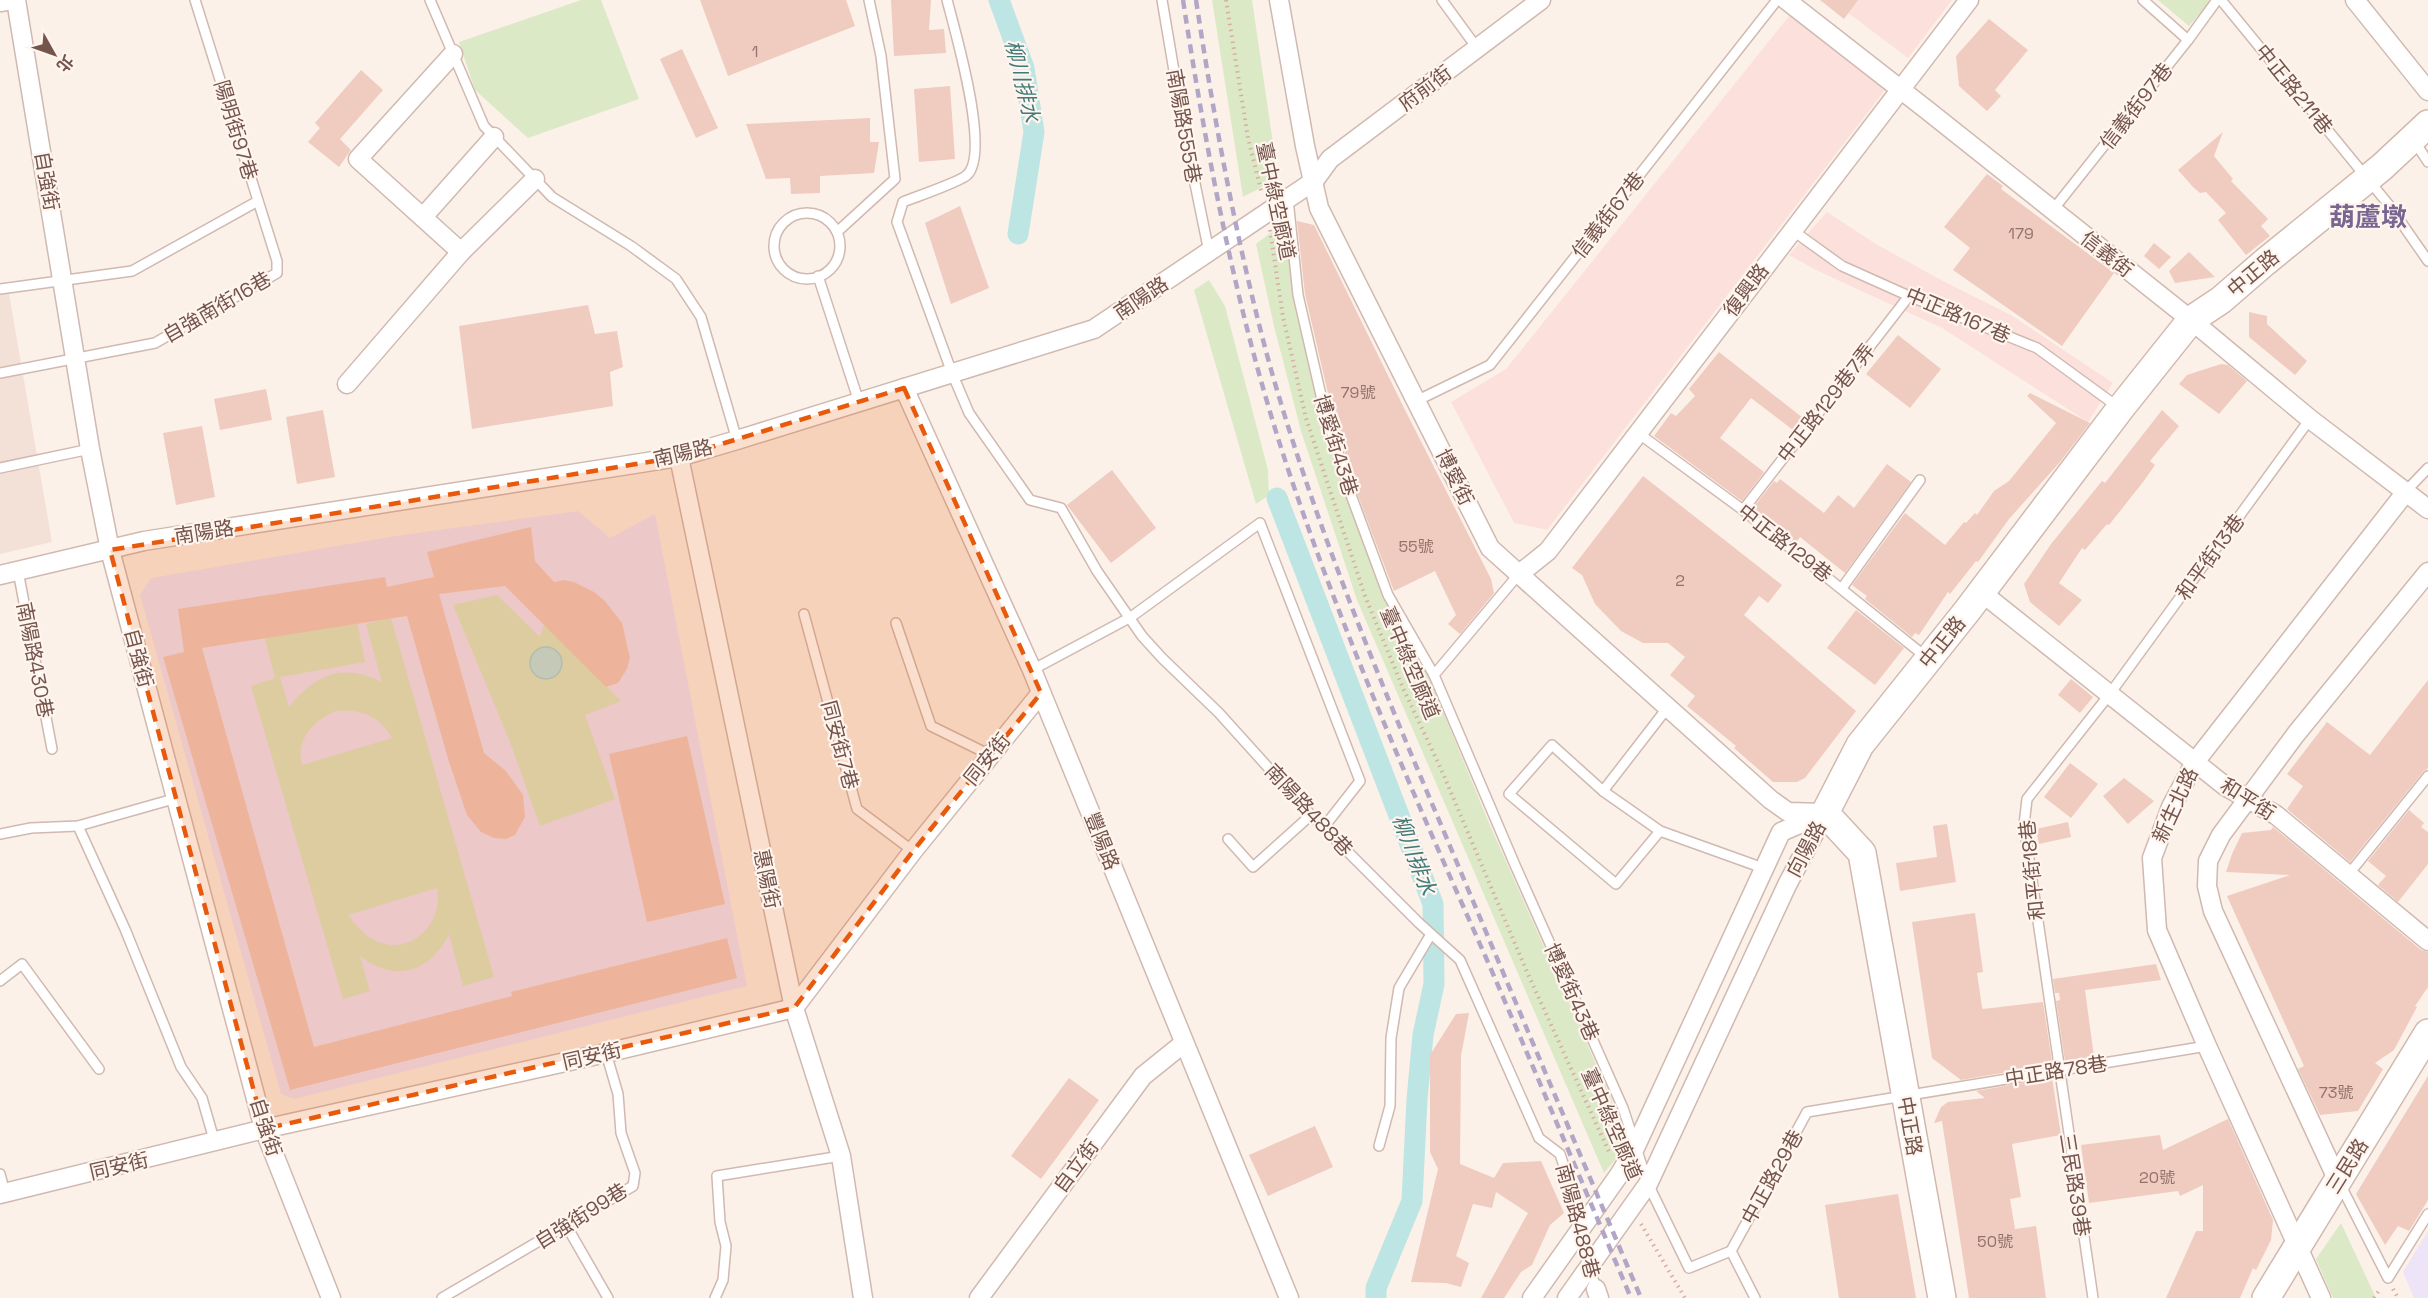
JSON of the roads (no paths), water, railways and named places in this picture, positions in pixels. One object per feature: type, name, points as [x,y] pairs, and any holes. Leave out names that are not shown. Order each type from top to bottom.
[{"type":"street","points":[[0,2],[14,0]]},
{"type":"street","name":"自強街","points":[[14,0],[90,449],[110,550],[264,1129],[331,1298]]},
{"type":"street","name":"博愛街","points":[[1279,0],[1305,146],[1319,208],[1490,548],[1779,806],[1788,812],[1824,813]]},
{"type":"street","name":"府前街","points":[[1314,181],[1330,159],[1541,0]]},
{"type":"street","name":"信義街","points":[[1786,0],[2191,320],[2310,420],[2428,509]]},
{"type":"street","name":"復興路","points":[[1518,575],[1548,550],[1969,0]]},
{"type":"street","points":[[2355,0],[2428,91]]},
{"type":"street","points":[[453,54],[358,159],[461,252]]},
{"type":"street","name":"中正路","points":[[1942,1298],[1862,853],[1824,813],[1860,745],[2191,320],[2221,300],[2421,132]]},
{"type":"street","points":[[423,217],[494,137]]},
{"type":"street","points":[[347,384],[461,252],[535,179]]},
{"type":"street","name":"南陽路","points":[[0,575],[144,541],[679,457],[737,440],[1094,329],[1314,181]]},
{"type":"street","name":"豐陽路","points":[[904,388],[1032,670],[1289,1298]]},
{"type":"street","name":"惠陽街","points":[[679,457],[794,1008],[841,1156],[863,1298]]},
{"type":"street","name":"新生北路","points":[[2321,1298],[2157,930],[2151,858],[2171,807],[2195,762],[2405,493]]},
{"type":"street","points":[[2338,1181],[2213,911],[2207,886],[2208,861],[2221,835],[2296,734],[2428,572]]},
{"type":"street","name":"和平街","points":[[1981,592],[2225,786],[2276,815],[2428,941]]},
{"type":"street","name":"同安街","points":[[3,1193],[215,1143],[264,1129],[606,1053],[794,1008],[913,851],[1041,693]]},
{"type":"street","name":"向陽路","points":[[1532,1298],[1635,1149],[1781,832],[1824,813]]},
{"type":"street","name":"向陽路","points":[[1567,1298],[1648,1184],[1787,885],[1824,813]]},
{"type":"street","name":"三民路","points":[[2266,1298],[2299,1248],[2428,1033]]},
{"type":"street","name":"自立街","points":[[979,1298],[1143,1076],[1184,1043]]},
{"type":"lane","name":"陽明街97巷","points":[[195,0],[277,261]]},
{"type":"lane","points":[[430,0],[484,126],[552,196],[631,246],[676,279],[701,317],[737,440]]},
{"type":"lane","points":[[837,232],[895,179],[881,56],[868,0]]},
{"type":"lane","name":"南陽路488巷","points":[[947,0],[971,95],[975,162],[967,175],[903,202],[897,222],[951,373],[969,412],[1030,500],[1061,508],[1097,571],[1143,636],[1162,658],[1219,713],[1311,815],[1460,960],[1539,1138],[1560,1154],[1576,1203],[1579,1230],[1597,1293]]},
{"type":"lane","name":"南陽路555巷","points":[[1162,0],[1184,130],[1209,252]]},
{"type":"lane","points":[[1442,0],[1477,48]]},
{"type":"lane","name":"信義街67巷","points":[[1416,400],[1490,365],[1777,0]]},
{"type":"lane","points":[[2143,0],[2188,39]]},
{"type":"lane","name":"信義街97巷","points":[[2052,211],[2219,0]]},
{"type":"lane","name":"中正路211巷","points":[[2219,0],[2390,205],[2428,261]]},
{"type":"lane","points":[[2421,132],[2428,162]]},
{"type":"lane","name":"博愛街43巷","points":[[1288,199],[1298,295],[1319,391],[1351,495],[1388,596],[1434,675],[1623,1108],[1648,1184],[1689,1268],[1731,1251]]},
{"type":"lane","points":[[0,289],[132,271],[258,201]]},
{"type":"lane","points":[[813,214],[823,217],[837,232],[840,242],[837,262],[830,271],[818,276],[809,279],[798,278],[788,273],[780,265],[775,255],[774,244],[777,233],[793,217],[813,214]]},
{"type":"lane","name":"中正路167巷","points":[[1792,230],[1842,267],[2037,348],[2120,409]]},
{"type":"lane","name":"自強南街16巷","points":[[76,358],[155,343],[277,273],[277,261]]},
{"type":"lane","points":[[818,276],[859,402]]},
{"type":"lane","name":"中正路129巷7弄","points":[[1743,510],[1909,296]]},
{"type":"lane","points":[[0,373],[76,358]]},
{"type":"lane","name":"和平街13巷","points":[[2109,695],[2310,420]]},
{"type":"lane","name":"中正路129巷","points":[[1638,433],[1743,510],[1928,659]]},
{"type":"lane","points":[[0,468],[90,449]]},
{"type":"lane","points":[[2405,493],[2428,468]]},
{"type":"lane","points":[[1842,588],[1920,480]]},
{"type":"lane","points":[[1032,670],[1131,617],[1260,523],[1329,694],[1360,781],[1324,827]]},
{"type":"lane","name":"南陽路430巷","points":[[18,571],[52,749]]},
{"type":"lane","points":[[1434,675],[1518,575]]},
{"type":"lane","name":"同安街7巷","points":[[804,614],[857,809],[913,851]]},
{"type":"lane","points":[[896,622],[931,726],[990,755]]},
{"type":"lane","name":"和平街18巷","points":[[2058,1072],[2024,825],[2027,799],[2109,695]]},
{"type":"lane","points":[[1603,790],[1668,707]]},
{"type":"lane","points":[[1660,831],[1616,884],[1509,794],[1552,745],[1603,790],[1660,831],[1763,868]]},
{"type":"lane","points":[[2348,875],[2428,776]]},
{"type":"lane","points":[[0,834],[31,828],[78,826],[177,798]]},
{"type":"lane","points":[[1228,839],[1253,867],[1311,815]]},
{"type":"lane","points":[[78,826],[125,929],[181,1067],[202,1098],[215,1143]]},
{"type":"lane","points":[[1379,1146],[1390,1106],[1391,1038],[1399,988],[1431,934]]},
{"type":"lane","points":[[0,981],[22,964],[99,1069]]},
{"type":"lane","name":"中正路78巷","points":[[1905,1095],[2058,1072],[2207,1046]]},
{"type":"lane","name":"自強街99巷","points":[[442,1298],[633,1186],[635,1173],[621,1133],[618,1094],[606,1053]]},
{"type":"lane","name":"三民路39巷","points":[[2058,1072],[2093,1298]]},
{"type":"lane","name":"中正路29巷","points":[[1731,1251],[1807,1112],[1905,1095]]},
{"type":"lane","points":[[715,1298],[723,1280],[726,1246],[720,1222],[717,1176],[841,1156]]},
{"type":"lane","points":[[0,1174],[3,1193]]},
{"type":"lane","points":[[2338,1181],[2388,1278],[2428,1214]]},
{"type":"lane","points":[[567,1226],[608,1298]]},
{"type":"lane","points":[[1731,1251],[1755,1298]]},
{"type":"water","points":[[546,647],[557,652],[562,663],[557,674],[546,679],[535,674],[530,663],[535,652]]},
{"type":"waterway","name":"柳川排水","points":[[999,0],[1024,68],[1034,132],[1018,234]]},
{"type":"waterway","name":"柳川排水","points":[[1277,498],[1433,904],[1434,984],[1423,1035],[1412,1201],[1376,1288],[1376,1298]]},
{"type":"railway","points":[[1183,0],[1213,177],[1238,294],[1287,466],[1332,592],[1381,716],[1631,1298]]},
{"type":"railway","points":[[1196,0],[1219,141],[1248,281],[1272,373],[1310,492],[1352,609],[1399,724],[1641,1298]]},
{"type":"district","name":"葫蘆墩","points":[[2368,217]]}]
